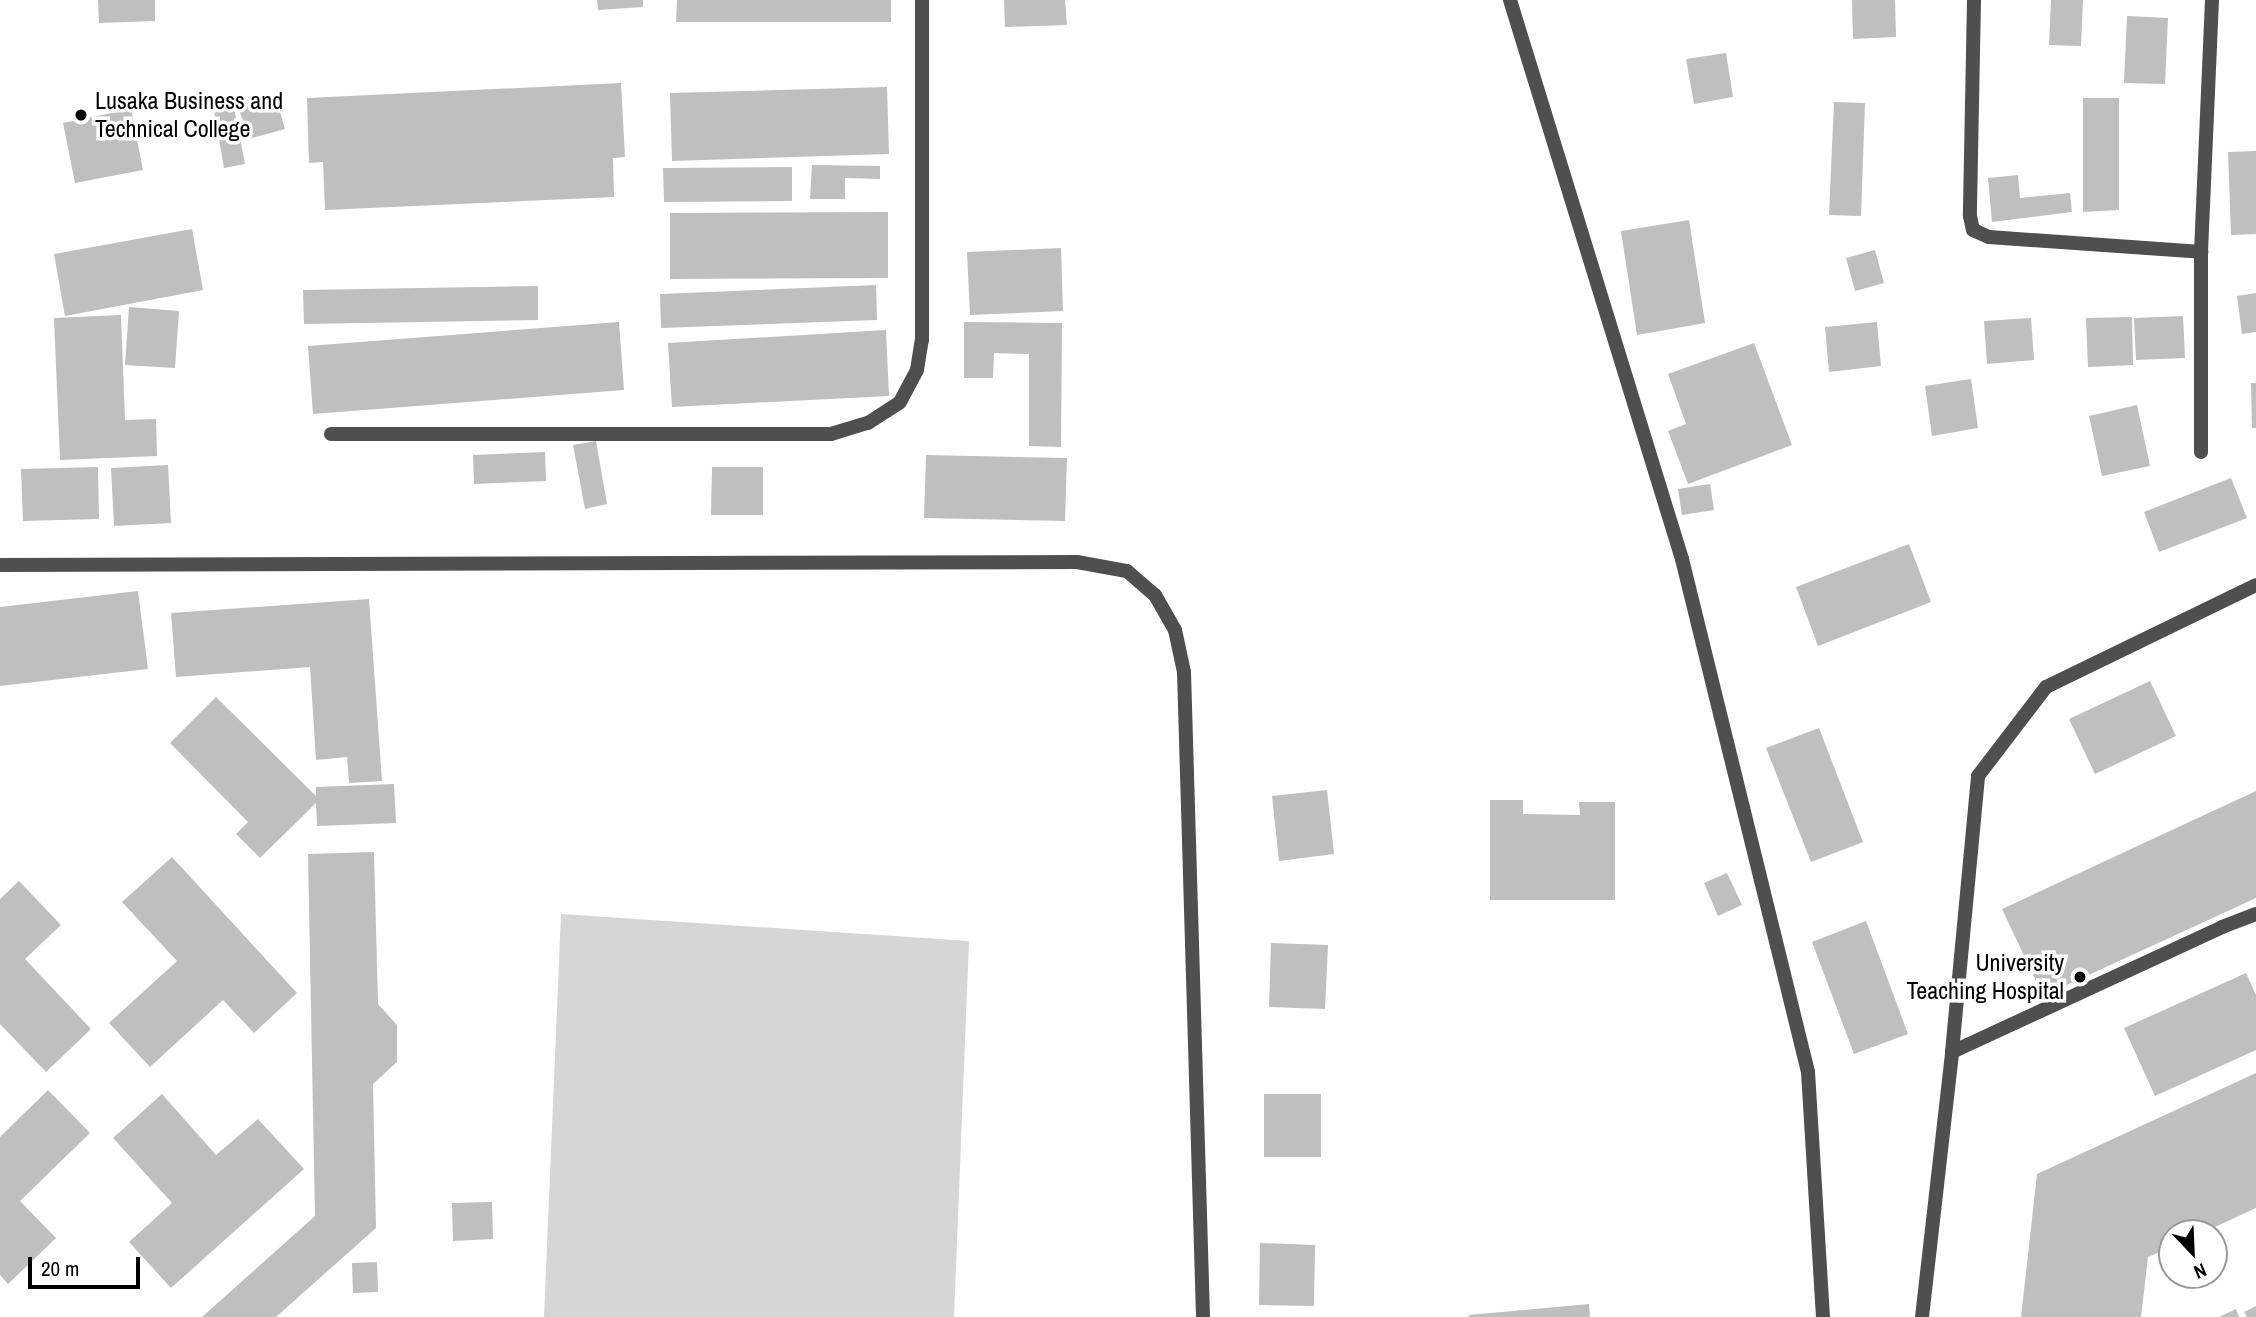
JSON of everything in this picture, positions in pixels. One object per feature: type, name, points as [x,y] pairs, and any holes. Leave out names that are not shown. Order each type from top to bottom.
[{"type":"street","points":[[331,434],[831,434],[868,423],[900,402],[917,370],[922,340],[922,0]]},
{"type":"street","points":[[1510,0],[1682,559],[1808,1072],[1824,1317]]},
{"type":"street","points":[[1974,0],[1970,216],[1973,230],[1989,237],[2201,252]]},
{"type":"street","points":[[2201,452],[2201,252],[2212,0]]},
{"type":"street","points":[[0,565],[1077,562],[1127,571],[1156,595],[1175,630],[1184,672],[1203,1317]]},
{"type":"street","points":[[1922,1317],[1952,1052],[1978,776],[2046,687],[2256,585]]},
{"type":"street","points":[[1952,1052],[2222,927],[2256,915]]},
{"type":"shaded area","points":[[561,914],[969,941],[954,1317],[544,1317]]},
{"type":"building","points":[[98,0],[155,0],[155,21],[99,23]]},
{"type":"building","points":[[597,0],[643,0],[643,7],[598,10]]},
{"type":"building","points":[[677,0],[891,0],[891,22],[676,22]]},
{"type":"building","points":[[1004,0],[1065,0],[1067,25],[1005,27]]},
{"type":"building","points":[[1852,0],[1895,0],[1896,37],[1853,39]]},
{"type":"building","points":[[2051,0],[2083,0],[2081,46],[2049,45]]},
{"type":"building","points":[[2127,16],[2168,18],[2165,84],[2124,83]]},
{"type":"building","points":[[1726,53],[1733,97],[1694,104],[1686,59]]},
{"type":"building","points":[[621,83],[625,157],[613,158],[614,197],[325,210],[323,162],[309,163],[307,98]]},
{"type":"building","points":[[887,87],[889,154],[672,161],[670,93]]},
{"type":"building","points":[[276,98],[285,129],[248,139],[239,109]]},
{"type":"building","points":[[2083,98],[2119,98],[2119,210],[2083,212]]},
{"type":"building","points":[[1834,102],[1865,103],[1861,216],[1829,215]]},
{"type":"building","points":[[234,107],[245,164],[224,168],[214,111]]},
{"type":"building","points":[[131,109],[143,170],[75,183],[63,123]]},
{"type":"building","points":[[2256,151],[2256,234],[2231,235],[2228,152]]},
{"type":"building","points":[[812,165],[880,166],[880,179],[845,178],[845,199],[810,199]]},
{"type":"building","points":[[792,167],[792,201],[664,202],[663,168]]},
{"type":"building","points":[[2018,175],[2020,198],[2070,193],[2072,212],[1992,222],[1988,178]]},
{"type":"building","points":[[888,212],[888,278],[670,279],[670,213]]},
{"type":"building","points":[[1689,220],[1705,323],[1637,335],[1621,231]]},
{"type":"building","points":[[192,229],[203,290],[65,316],[54,254]]},
{"type":"building","points":[[1061,248],[1063,311],[970,315],[967,252]]},
{"type":"building","points":[[1875,250],[1884,283],[1855,291],[1846,258]]},
{"type":"building","points":[[876,285],[877,320],[661,328],[660,294]]},
{"type":"building","points":[[538,286],[538,320],[304,324],[303,290]]},
{"type":"building","points":[[2256,293],[2256,332],[2242,334],[2237,296]]},
{"type":"building","points":[[129,307],[179,311],[175,368],[125,365]]},
{"type":"building","points":[[121,315],[125,420],[156,419],[157,456],[60,460],[54,318]]},
{"type":"building","points":[[2183,316],[2185,358],[2136,360],[2134,318]]},
{"type":"building","points":[[2132,317],[2133,365],[2088,367],[2086,318]]},
{"type":"building","points":[[2031,318],[2034,360],[1987,364],[1984,321]]},
{"type":"building","points":[[619,322],[624,390],[313,414],[308,346]]},
{"type":"building","points":[[964,322],[1062,323],[1061,447],[1029,446],[1029,354],[994,353],[993,378],[964,378]]},
{"type":"building","points":[[1877,322],[1881,366],[1829,372],[1825,327]]},
{"type":"building","points":[[886,330],[889,396],[672,407],[668,343]]},
{"type":"building","points":[[1754,343],[1792,445],[1688,484],[1668,431],[1686,424],[1668,374]]},
{"type":"building","points":[[1971,379],[1978,428],[1932,436],[1925,386]]},
{"type":"building","points":[[2251,383],[2256,383],[2256,428],[2252,428]]},
{"type":"building","points":[[2137,405],[2150,466],[2102,476],[2089,416]]},
{"type":"building","points":[[596,441],[607,504],[585,509],[573,445]]},
{"type":"building","points":[[545,452],[546,481],[474,484],[473,455]]},
{"type":"building","points":[[926,455],[1067,458],[1065,521],[924,518]]},
{"type":"building","points":[[168,465],[171,523],[114,526],[111,468]]},
{"type":"building","points":[[98,467],[99,519],[23,521],[21,469]]},
{"type":"building","points":[[712,467],[763,467],[763,515],[711,515]]},
{"type":"building","points":[[2231,478],[2247,518],[2159,552],[2144,512]]},
{"type":"building","points":[[1710,484],[1714,510],[1682,515],[1678,489]]},
{"type":"building","points":[[1909,544],[1931,602],[1818,646],[1796,587]]},
{"type":"building","points":[[138,591],[148,669],[0,686],[0,607]]},
{"type":"building","points":[[369,599],[382,781],[349,783],[347,757],[316,760],[310,667],[176,677],[171,613]]},
{"type":"building","points":[[2150,681],[2176,736],[2095,774],[2069,719]]},
{"type":"building","points":[[216,697],[316,796],[316,787],[394,784],[396,823],[317,826],[316,803],[260,858],[236,834],[248,822],[170,743]]},
{"type":"building","points":[[1819,728],[1863,842],[1811,862],[1766,748]]},
{"type":"building","points":[[1327,790],[1334,854],[1279,861],[1272,796]]},
{"type":"building","points":[[2256,791],[2256,898],[2043,996],[2002,909]]},
{"type":"building","points":[[1490,800],[1523,800],[1523,814],[1580,815],[1579,802],[1615,802],[1615,900],[1490,900]]},
{"type":"building","points":[[374,852],[378,1004],[397,1025],[397,1062],[373,1084],[376,1228],[276,1317],[202,1317],[315,1216],[308,854]]},
{"type":"building","points":[[172,857],[297,993],[254,1033],[223,1000],[150,1067],[109,1023],[177,961],[122,902]]},
{"type":"building","points":[[1727,873],[1742,905],[1718,916],[1704,883]]},
{"type":"building","points":[[19,881],[61,925],[25,959],[91,1029],[46,1072],[0,1024],[0,899]]},
{"type":"building","points":[[1866,921],[1908,1034],[1854,1054],[1812,942]]},
{"type":"building","points":[[1271,943],[1328,945],[1325,1009],[1269,1007]]},
{"type":"building","points":[[2246,973],[2256,995],[2256,1050],[2155,1096],[2124,1028]]},
{"type":"building","points":[[2256,1073],[2256,1208],[2228,1221],[2158,1219],[2158,1253],[2148,1257],[2141,1317],[2021,1317],[2037,1174]]},
{"type":"building","points":[[48,1090],[90,1133],[20,1201],[56,1238],[8,1284],[0,1275],[0,1137]]},
{"type":"building","points":[[162,1094],[216,1155],[258,1119],[304,1169],[171,1288],[129,1242],[172,1203],[113,1138]]},
{"type":"building","points":[[1264,1094],[1321,1094],[1321,1157],[1264,1157]]},
{"type":"building","points":[[492,1202],[493,1239],[453,1241],[452,1203]]},
{"type":"building","points":[[1260,1243],[1315,1245],[1314,1306],[1259,1305]]},
{"type":"building","points":[[377,1262],[378,1292],[353,1293],[352,1263]]},
{"type":"building","points":[[1589,1304],[1590,1317],[1469,1317],[1469,1315]]},
{"type":"building","points":[[2256,1306],[2256,1317],[2247,1317],[2244,1312]]},
{"type":"building","points":[[2236,1309],[2239,1317],[2219,1317]]},
{"type":"place","name":"Lusaka Business and Technical College","points":[[81,115]]},
{"type":"place","name":"University Teaching Hospital","points":[[2080,977]]}]
